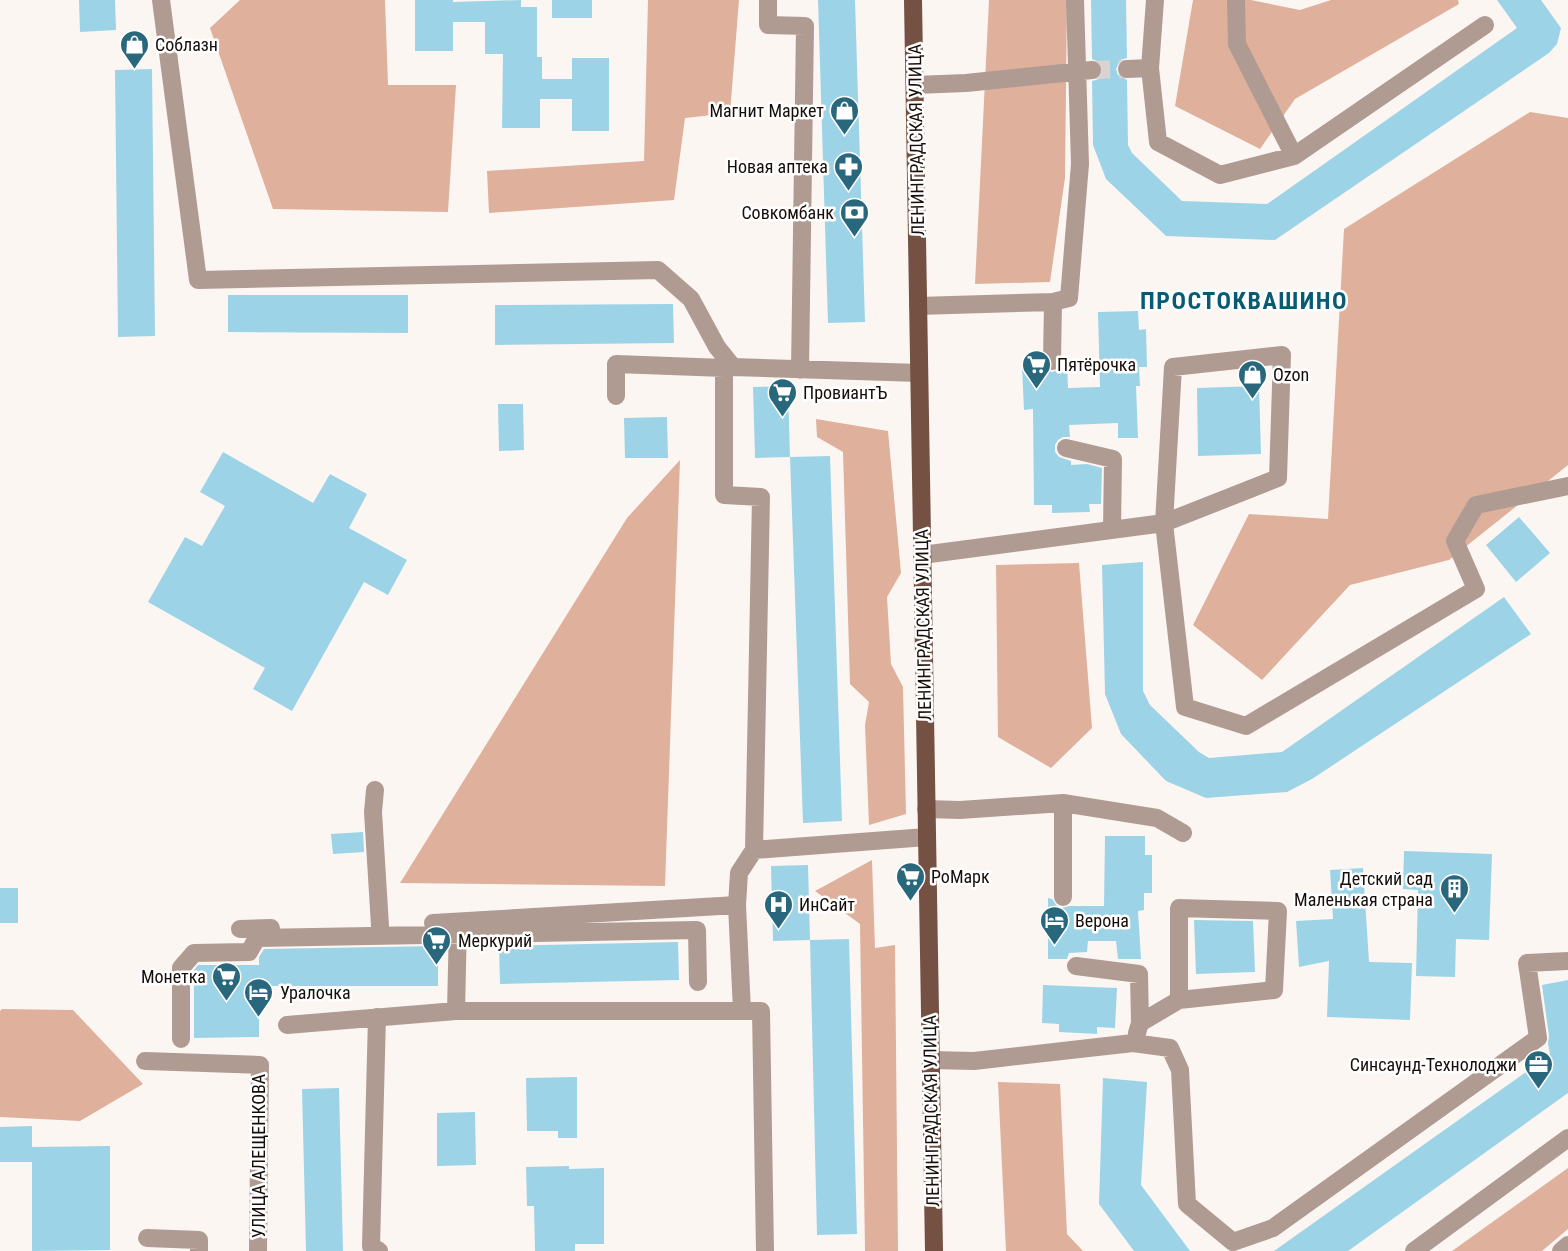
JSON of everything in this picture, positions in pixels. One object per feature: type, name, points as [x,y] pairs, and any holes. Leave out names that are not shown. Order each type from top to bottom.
[{"type":"main road","name":"ЛЕНИНГРАДСКАЯ УЛИЦА","points":[[913,0],[934,1251]]},
{"type":"street","points":[[161,0],[198,280],[658,270],[691,299],[729,368],[724,495],[761,497],[754,850],[739,873],[737,905],[742,1011]]},
{"type":"street","points":[[768,0],[768,25],[805,26],[800,370]]},
{"type":"street","points":[[918,306],[1053,302],[1069,298],[1085,70],[1075,0]]},
{"type":"street","points":[[1155,0],[1150,68],[1158,142],[1220,175],[1294,156],[1485,25]]},
{"type":"street","points":[[1236,0],[1237,44],[1294,156]]},
{"type":"street","points":[[1127,69],[1150,68]]},
{"type":"street","points":[[915,85],[966,83],[1085,70]]},
{"type":"street","points":[[1052,361],[1053,302]]},
{"type":"street","points":[[922,555],[1164,524],[1278,478],[1282,355],[1173,367],[1164,524],[1185,707],[1246,726],[1476,589],[1455,541],[1476,505],[1568,486]]},
{"type":"street","points":[[616,396],[616,364],[919,373]]},
{"type":"street","points":[[1066,448],[1113,459],[1112,530]]},
{"type":"street","points":[[375,790],[373,812],[380,926]]},
{"type":"street","points":[[1062,897],[1063,803]]},
{"type":"street","points":[[927,809],[960,810],[1063,803],[1156,818],[1183,833]]},
{"type":"street","points":[[754,850],[927,837]]},
{"type":"street","points":[[181,1039],[181,968],[194,953],[249,952],[257,938],[458,928],[737,905]]},
{"type":"street","points":[[1140,1023],[1179,1000],[1274,990],[1278,911],[1179,908],[1179,1000]]},
{"type":"street","points":[[240,929],[380,926],[698,930],[698,982]]},
{"type":"street","points":[[456,1011],[458,928]]},
{"type":"street","points":[[931,1060],[974,1060],[1133,1043],[1170,1048],[1180,1070],[1187,1204],[1233,1246],[1273,1228],[1538,1038],[1527,963],[1568,961]]},
{"type":"street","points":[[1076,966],[1139,974],[1140,1023],[1133,1043]]},
{"type":"street","points":[[287,1025],[456,1011],[761,1011],[765,1251]]},
{"type":"street","points":[[377,1017],[371,1246],[379,1251]]},
{"type":"street","name":"УЛИЦА АЛЕЩЕНКОВА","points":[[145,1061],[260,1065],[258,1251]]},
{"type":"street","points":[[1414,1251],[1568,1138]]},
{"type":"street","points":[[147,1238],[199,1240],[199,1251]]},
{"type":"street","points":[[1561,1251],[1568,1245]]},
{"type":"shaded area","points":[[240,0],[385,0],[388,85],[456,85],[448,212],[273,209],[210,28]]},
{"type":"shaded area","points":[[648,0],[739,0],[730,113],[685,118],[674,200],[489,213],[487,171],[644,161]]},
{"type":"shaded area","points":[[989,0],[1067,0],[1065,178],[1050,282],[975,284]]},
{"type":"shaded area","points":[[1193,0],[1251,0],[1300,10],[1331,0],[1458,0],[1459,4],[1295,99],[1260,149],[1175,106]]},
{"type":"shaded area","points":[[1530,112],[1568,118],[1568,465],[1449,560],[1350,585],[1262,680],[1193,625],[1249,514],[1328,519],[1344,229]]},
{"type":"shaded area","points":[[816,419],[888,431],[901,573],[887,597],[891,664],[903,687],[906,814],[869,825],[865,725],[869,702],[850,684],[843,452],[817,437]]},
{"type":"shaded area","points":[[680,460],[665,886],[400,883],[627,518]]},
{"type":"shaded area","points":[[1079,563],[1092,728],[1051,768],[998,737],[996,565]]},
{"type":"shaded area","points":[[872,860],[875,948],[895,945],[898,1251],[865,1251],[860,924],[815,891]]},
{"type":"shaded area","points":[[2,1009],[73,1010],[143,1084],[80,1121],[0,1117],[0,1011]]},
{"type":"shaded area","points":[[998,1082],[1060,1084],[1067,1234],[1083,1251],[1006,1251]]},
{"type":"shaded area","points":[[1568,1168],[1568,1229],[1542,1251],[1452,1251]]},
{"type":"building","points":[[79,0],[115,0],[116,30],[80,32]]},
{"type":"building","points":[[415,0],[453,0],[453,2],[521,0],[521,7],[537,7],[537,57],[542,57],[542,79],[572,79],[572,58],[609,58],[609,131],[572,131],[572,99],[540,99],[540,128],[502,128],[503,54],[485,54],[485,22],[453,22],[453,51],[415,51]]},
{"type":"building","points":[[552,0],[592,0],[592,18],[552,18]]},
{"type":"building","points":[[818,0],[855,0],[865,322],[828,323]]},
{"type":"building","points":[[1091,0],[1126,0],[1127,58],[1120,60],[1116,69],[1118,75],[1127,80],[1128,145],[1132,153],[1182,201],[1267,204],[1517,28],[1497,0],[1541,0],[1561,28],[1557,44],[1549,53],[1275,240],[1166,236],[1106,179],[1093,145],[1092,81],[1099,79],[1103,69],[1101,63],[1092,59]]},
{"type":"building","points":[[152,69],[155,336],[118,337],[115,70]]},
{"type":"building","points":[[228,295],[408,295],[408,333],[228,332]]},
{"type":"building","points":[[673,304],[674,343],[495,345],[495,305]]},
{"type":"building","points":[[1138,311],[1139,330],[1146,329],[1147,367],[1139,367],[1140,386],[1136,386],[1138,438],[1118,438],[1118,423],[1069,425],[1070,437],[1058,440],[1055,452],[1059,457],[1071,461],[1071,465],[1087,464],[1102,468],[1101,504],[1089,504],[1090,512],[1052,513],[1052,505],[1034,505],[1033,409],[1024,410],[1022,367],[1042,366],[1052,372],[1067,365],[1068,388],[1100,387],[1098,312]]},
{"type":"building","points":[[788,386],[790,457],[755,458],[753,387]]},
{"type":"building","points":[[1259,386],[1261,454],[1198,456],[1197,388]]},
{"type":"building","points":[[498,404],[523,404],[524,450],[499,451]]},
{"type":"building","points":[[667,417],[668,458],[625,458],[624,418]]},
{"type":"building","points":[[223,452],[313,503],[330,474],[367,494],[349,528],[407,560],[388,595],[364,582],[292,711],[253,689],[265,668],[148,602],[185,537],[202,546],[225,506],[200,492]]},
{"type":"building","points":[[830,456],[842,821],[803,823],[790,457]]},
{"type":"building","points":[[1519,517],[1550,553],[1516,582],[1486,545]]},
{"type":"building","points":[[1143,562],[1143,691],[1150,705],[1199,752],[1209,758],[1282,752],[1504,597],[1531,634],[1312,779],[1287,792],[1206,798],[1166,781],[1121,734],[1105,694],[1102,565]]},
{"type":"building","points":[[363,832],[364,852],[333,854],[331,834]]},
{"type":"building","points":[[1105,836],[1145,836],[1145,855],[1152,855],[1152,893],[1144,893],[1144,910],[1138,911],[1141,959],[1118,959],[1116,941],[1088,941],[1087,952],[1069,953],[1067,959],[1048,959],[1048,898],[1062,908],[1104,906]]},
{"type":"building","name":"Детский сад Маленькая страна","points":[[1404,851],[1492,854],[1489,940],[1456,939],[1455,977],[1416,976],[1418,890],[1403,889]]},
{"type":"building","points":[[808,865],[810,940],[773,941],[771,866]]},
{"type":"building","points":[[1363,868],[1369,962],[1412,963],[1410,1020],[1327,1017],[1329,961],[1299,967],[1296,921],[1333,919],[1330,870]]},
{"type":"building","points":[[0,888],[18,888],[18,923],[0,923]]},
{"type":"building","points":[[1194,920],[1253,921],[1255,972],[1196,974]]},
{"type":"building","points":[[849,939],[857,1234],[817,1235],[810,940]]},
{"type":"building","points":[[678,942],[679,980],[500,984],[499,946]]},
{"type":"building","points":[[438,946],[438,986],[259,986],[259,1037],[194,1038],[194,970],[198,965],[259,965],[259,957],[264,949]]},
{"type":"building","points":[[1568,980],[1568,1093],[1348,1251],[1274,1251],[1550,1055],[1542,985]]},
{"type":"building","points":[[1043,985],[1117,988],[1115,1028],[1097,1027],[1097,1034],[1059,1032],[1059,1024],[1042,1023]]},
{"type":"building","points":[[577,1077],[577,1138],[558,1138],[558,1131],[527,1131],[526,1078]]},
{"type":"building","points":[[1103,1078],[1147,1082],[1141,1185],[1190,1251],[1134,1251],[1099,1204]]},
{"type":"building","points":[[339,1088],[343,1251],[306,1251],[302,1089]]},
{"type":"building","points":[[475,1112],[476,1165],[437,1166],[437,1113]]},
{"type":"building","points":[[32,1126],[32,1147],[110,1146],[110,1250],[32,1251],[32,1162],[0,1162],[0,1127]]},
{"type":"building","points":[[569,1166],[569,1169],[604,1168],[604,1244],[575,1244],[575,1251],[535,1251],[534,1206],[527,1206],[526,1167]]},
{"type":"tunnel","points":[[1092,70],[1127,69]]},
{"type":"place","name":"Соблазн","points":[[134,70]]},
{"type":"place","name":"Магнит Маркет","points":[[845,136]]},
{"type":"place","name":"Новая аптека","points":[[849,192]]},
{"type":"place","name":"Совкомбанк","points":[[855,238]]},
{"type":"place","name":"Пятёрочка","points":[[1036,390]]},
{"type":"place","name":"Ozon","points":[[1252,400]]},
{"type":"place","name":"ПровиантЪ","points":[[782,418]]},
{"type":"place","name":"РоМарк","points":[[910,902]]},
{"type":"place","name":"Детский сад Маленькая страна","points":[[1454,914]]},
{"type":"place","name":"ИнСайт","points":[[778,930]]},
{"type":"place","name":"Верона","points":[[1054,946]]},
{"type":"place","name":"Меркурий","points":[[437,966]]},
{"type":"place","name":"Монетка","points":[[227,1002]]},
{"type":"place","name":"Уралочка","points":[[259,1018]]},
{"type":"place","name":"Синсаунд-Технолоджи","points":[[1538,1090]]},
{"type":"district","name":"ПРОСТОКВАШИНО","points":[[1244,301]]}]
